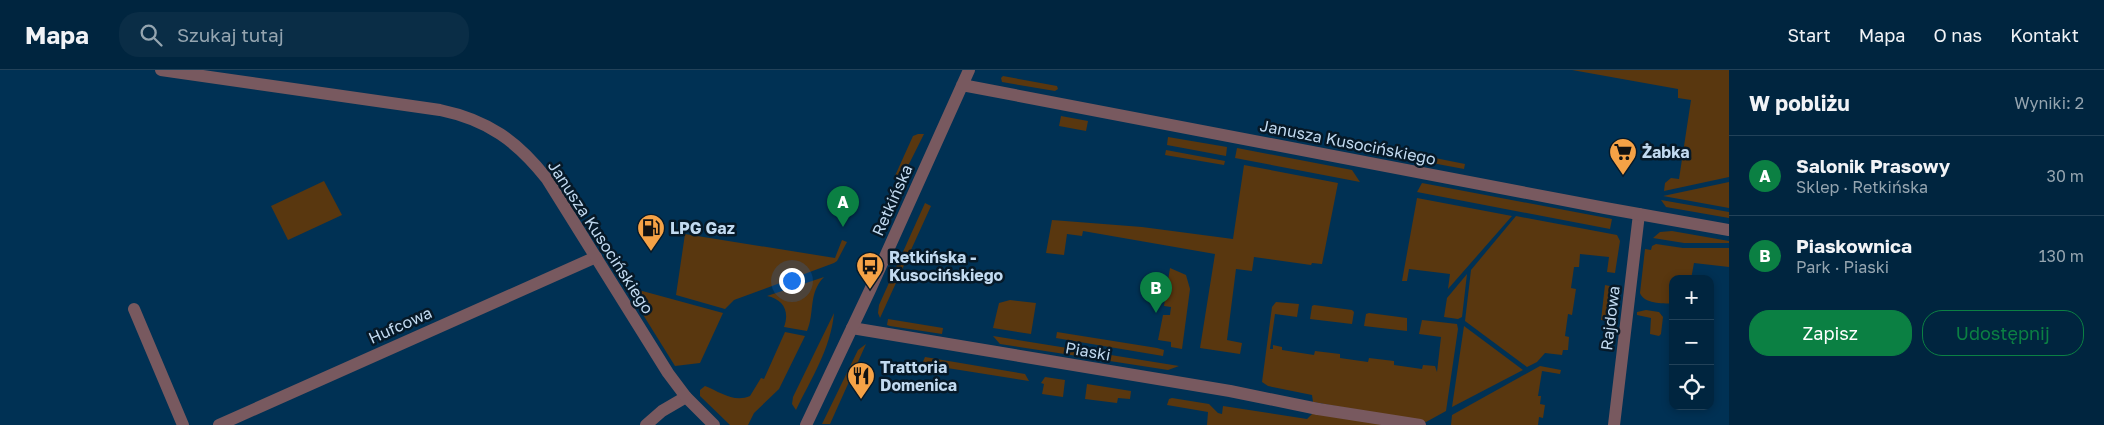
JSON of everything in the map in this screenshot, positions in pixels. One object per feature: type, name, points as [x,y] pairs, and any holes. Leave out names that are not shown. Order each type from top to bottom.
[{"type":"street","name":"Janusza Kusocińskiego","points":[[161,70],[440,110],[466,116],[490,127],[518,146],[538,168],[556,192],[668,373],[686,397],[714,425]]},
{"type":"street","name":"Retkińska","points":[[806,425],[969,70]]},
{"type":"street","name":"Janusza Kusocińskiego","points":[[962,85],[1729,230]]},
{"type":"street","name":"Rajdowa","points":[[1614,425],[1639,214]]},
{"type":"street","name":"Hufcowa","points":[[219,425],[596,257]]},
{"type":"street","points":[[134,309],[183,425]]},
{"type":"street","name":"Piaski","points":[[852,328],[1230,391],[1318,409],[1420,425]]},
{"type":"street","points":[[646,425],[662,411],[686,397]]},
{"type":"shaded area","points":[[1572,70],[1729,70],[1729,177],[1664,191],[1665,183],[1671,178],[1679,179],[1691,100],[1678,98],[1678,89]]},
{"type":"shaded area","points":[[1003,76],[1057,86],[1058,89],[1055,91],[1002,82],[1001,78]]},
{"type":"shaded area","points":[[1061,116],[1088,121],[1086,131],[1059,126]]},
{"type":"shaded area","points":[[924,134],[901,180],[894,178],[913,136]]},
{"type":"shaded area","points":[[1168,137],[1227,147],[1226,156],[1167,145]]},
{"type":"shaded area","points":[[1237,148],[1352,170],[1360,182],[1235,158]]},
{"type":"shaded area","points":[[1385,148],[1465,164],[1464,169],[1384,154]]},
{"type":"shaded area","points":[[1166,150],[1225,161],[1224,165],[1165,155]]},
{"type":"shaded area","points":[[1244,165],[1338,183],[1322,264],[1312,263],[1311,265],[1254,257],[1252,271],[1236,269],[1227,340],[1242,343],[1240,354],[1200,348],[1215,254],[1083,231],[1082,236],[1067,234],[1064,255],[1046,253],[1052,220],[1142,227],[1233,239]]},
{"type":"shaded area","points":[[324,181],[342,215],[288,240],[271,206]]},
{"type":"shaded area","points":[[1729,182],[1729,208],[1663,196]]},
{"type":"shaded area","points":[[1422,183],[1612,219],[1610,229],[1417,192]]},
{"type":"shaded area","points":[[1417,198],[1512,216],[1448,289],[1450,274],[1409,269],[1407,281],[1402,281]]},
{"type":"shaded area","points":[[1661,200],[1729,212],[1729,218],[1666,207]]},
{"type":"shaded area","points":[[925,203],[931,206],[880,318],[878,313],[879,305]]},
{"type":"shaded area","points":[[1516,216],[1617,235],[1620,241],[1615,273],[1607,272],[1609,257],[1580,254],[1579,267],[1574,267],[1571,288],[1576,289],[1572,315],[1568,314],[1565,336],[1569,337],[1568,350],[1563,350],[1562,355],[1545,353],[1537,362],[1527,367],[1465,321],[1471,270]]},
{"type":"shaded area","points":[[1672,231],[1729,241],[1729,243],[1684,243],[1653,238],[1660,232]]},
{"type":"shaded area","points":[[685,234],[835,258],[842,240],[847,242],[834,263],[734,300],[725,309],[676,295]]},
{"type":"shaded area","points":[[1656,244],[1683,248],[1729,248],[1729,267],[1694,263],[1692,275],[1669,275],[1669,304],[1649,301],[1642,297],[1640,293],[1645,249],[1651,250],[1652,246]]},
{"type":"shaded area","points":[[1170,268],[1186,275],[1190,289],[1182,349],[1171,347],[1171,342],[1158,340],[1163,315],[1170,315],[1171,307],[1164,306]]},
{"type":"shaded area","points":[[1467,274],[1462,317],[1458,319],[1444,317],[1447,298]]},
{"type":"shaded area","points":[[824,277],[819,283],[814,296],[807,331],[784,327],[786,316],[784,307],[777,300],[767,296]]},
{"type":"shaded area","points":[[1605,285],[1614,287],[1609,321],[1601,320]]},
{"type":"shaded area","points":[[635,289],[723,313],[700,363],[675,366],[642,313],[646,307]]},
{"type":"shaded area","points":[[1010,300],[1036,303],[1031,334],[993,328],[999,303]]},
{"type":"shaded area","points":[[1276,302],[1299,304],[1297,317],[1275,314],[1270,349],[1273,349],[1273,345],[1282,347],[1282,350],[1314,355],[1315,351],[1340,354],[1340,358],[1368,362],[1369,358],[1394,361],[1394,365],[1422,369],[1423,365],[1435,366],[1437,372],[1441,337],[1419,334],[1422,320],[1457,324],[1458,329],[1446,411],[1426,422],[1313,402],[1312,395],[1268,386],[1262,382],[1272,307]]},
{"type":"shaded area","points":[[1312,306],[1352,310],[1354,312],[1352,324],[1310,319]]},
{"type":"shaded area","points":[[1646,310],[1659,312],[1663,317],[1661,334],[1659,336],[1650,334],[1651,318],[1637,315],[1637,312]]},
{"type":"shaded area","points":[[834,313],[825,351],[796,410],[792,404],[793,397]]},
{"type":"shaded area","points":[[1366,314],[1407,318],[1407,331],[1364,326]]},
{"type":"shaded area","points":[[888,319],[943,328],[942,334],[890,326],[887,325]]},
{"type":"shaded area","points":[[1464,326],[1523,370],[1452,407]]},
{"type":"shaded area","points":[[785,332],[805,336],[779,389],[754,413],[748,425],[730,425],[700,396],[700,390],[705,386],[733,397],[744,398],[750,396],[761,378],[764,379]]},
{"type":"shaded area","points":[[1057,332],[1157,348],[1164,350],[1163,356],[1056,338]]},
{"type":"shaded area","points":[[993,336],[1179,366],[1168,370],[1000,344]]},
{"type":"shaded area","points":[[866,344],[830,424],[822,424],[858,350]]},
{"type":"shaded area","points":[[925,357],[1025,374],[1029,381],[922,364]]},
{"type":"shaded area","points":[[1540,366],[1561,370],[1560,374],[1542,371],[1538,396],[1541,396],[1540,404],[1545,405],[1543,418],[1539,417],[1538,425],[1451,425],[1452,415]]},
{"type":"shaded area","points":[[1045,377],[1065,380],[1063,397],[1042,394],[1044,384],[1041,383]]},
{"type":"shaded area","points":[[1087,384],[1131,391],[1130,399],[1118,398],[1117,403],[1085,399]]},
{"type":"shaded area","points":[[1169,399],[1209,404],[1218,413],[1222,414],[1223,406],[1307,419],[1313,413],[1393,425],[1207,425],[1208,412],[1167,405]]},
{"type":"place","name":"Żabka","points":[[1623,176]]},
{"type":"place","name":"Salonik Prasowy","points":[[843,227]]},
{"type":"place","name":"LPG Gaz","points":[[651,252]]},
{"type":"place","name":"Retkińska - Kusocińskiego","points":[[870,290]]},
{"type":"place","name":"Piaskownica","points":[[1156,313]]},
{"type":"place","name":"Trattoria Domenica","points":[[861,400]]}]
